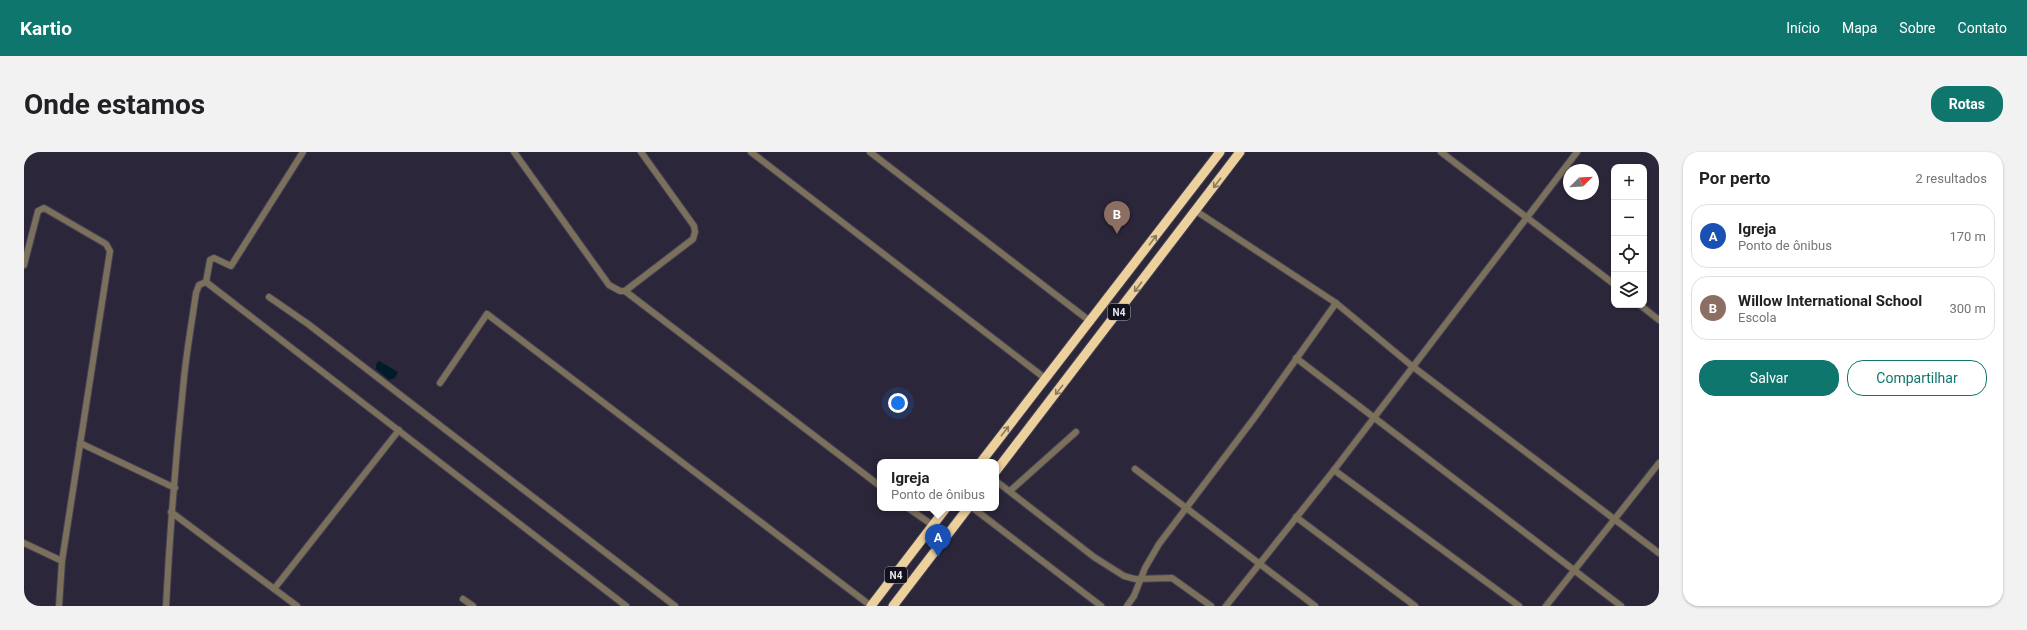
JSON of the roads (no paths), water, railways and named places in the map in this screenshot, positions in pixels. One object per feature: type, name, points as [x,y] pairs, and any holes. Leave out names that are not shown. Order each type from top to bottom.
[{"type":"highway","name":"N4","points":[[983,459],[1091,322],[1220,152]]},
{"type":"highway","name":"N4","points":[[999,467],[1240,152]]},
{"type":"highway","name":"N4","points":[[871,606],[944,511]]},
{"type":"highway","name":"N4","points":[[893,606],[966,511]]},
{"type":"street","points":[[206,282],[210,260],[214,258],[231,266],[303,152]]},
{"type":"street","points":[[514,152],[609,285],[620,291],[625,291],[877,484]]},
{"type":"street","points":[[625,291],[693,239],[695,232],[694,226],[641,152]]},
{"type":"street","points":[[751,152],[1046,379]]},
{"type":"street","points":[[870,152],[1091,322]]},
{"type":"street","points":[[1441,152],[1527,216],[1611,282]]},
{"type":"street","points":[[1226,606],[1334,470],[1373,416],[1577,152]]},
{"type":"street","points":[[24,265],[38,211],[44,208],[106,244],[110,251],[62,561],[59,606]]},
{"type":"street","points":[[1196,211],[1336,303],[1412,366],[1659,552]]},
{"type":"street","points":[[206,282],[626,606]]},
{"type":"street","points":[[166,606],[171,512],[175,488],[185,369],[196,293],[199,285],[206,282]]},
{"type":"street","points":[[269,297],[308,324],[676,606]]},
{"type":"street","points":[[1127,606],[1134,596],[1150,556],[1223,460],[1336,303]]},
{"type":"street","points":[[1644,308],[1659,320]]},
{"type":"street","points":[[440,383],[487,314],[871,606]]},
{"type":"street","points":[[1296,358],[1573,571],[1621,606]]},
{"type":"street","points":[[274,589],[399,430]]},
{"type":"street","points":[[1010,492],[1076,432]]},
{"type":"street","points":[[80,443],[175,488]]},
{"type":"street","points":[[1546,606],[1659,463]]},
{"type":"street","points":[[1135,469],[1315,606]]},
{"type":"street","points":[[1334,470],[1519,606]]},
{"type":"street","points":[[999,483],[1094,557],[1124,576],[1140,579],[1172,578],[1211,606]]},
{"type":"street","points":[[912,511],[946,535]]},
{"type":"street","points":[[977,511],[1101,606]]},
{"type":"street","points":[[171,512],[297,606]]},
{"type":"street","points":[[1296,517],[1415,606]]},
{"type":"street","points":[[24,543],[62,561]]},
{"type":"street","points":[[463,599],[473,606]]},
{"type":"water","points":[[379,361],[398,372],[395,378],[389,380],[376,369],[376,364]]},
{"type":"place","name":"Willow International School","points":[[1117,234]]},
{"type":"place","name":"Igreja","points":[[938,557]]}]
